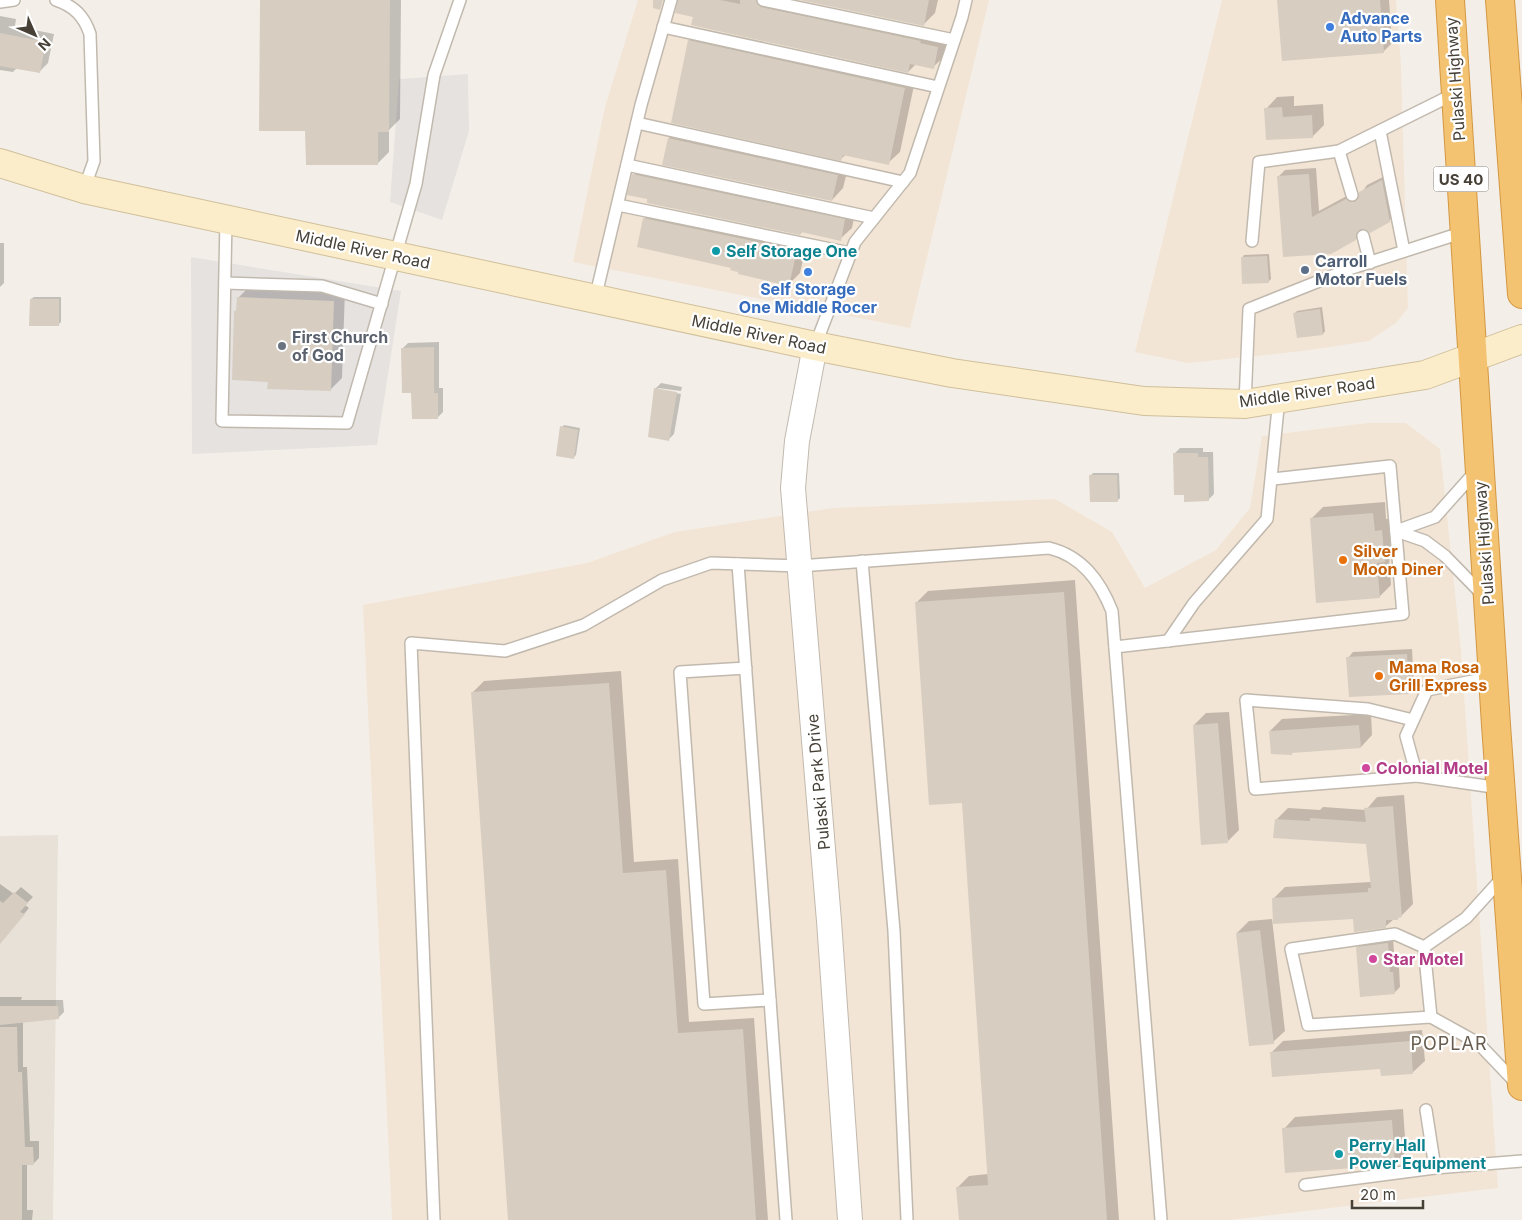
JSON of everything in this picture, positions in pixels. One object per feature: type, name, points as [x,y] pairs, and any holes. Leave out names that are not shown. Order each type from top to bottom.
[{"type":"highway","name":"Pulaski Highway","points":[[1450,0],[1479,467],[1522,1086]]},
{"type":"highway","points":[[1500,0],[1516,116],[1522,294]]},
{"type":"street","name":"Middle River Road","points":[[0,163],[84,189],[815,346],[1038,388],[1144,401],[1245,404],[1425,375],[1522,338]]},
{"type":"street","name":"Pulaski Park Drive","points":[[815,346],[797,441],[793,488],[827,892],[850,1220]]},
{"type":"lane","points":[[0,2],[14,0]]},
{"type":"lane","points":[[56,0],[68,4],[77,12],[85,20],[90,34],[94,161],[84,189]]},
{"type":"lane","points":[[226,219],[222,421],[347,423],[416,184],[434,75],[460,0]]},
{"type":"lane","points":[[595,299],[637,123],[671,0]]},
{"type":"lane","points":[[763,0],[954,40]]},
{"type":"lane","points":[[815,346],[855,242],[910,173],[966,0]]},
{"type":"lane","points":[[663,27],[938,88]]},
{"type":"lane","points":[[1252,241],[1259,162],[1340,152],[1456,93]]},
{"type":"lane","points":[[637,123],[903,182]]},
{"type":"lane","points":[[1380,131],[1404,251]]},
{"type":"lane","points":[[1340,152],[1352,195]]},
{"type":"lane","points":[[627,165],[874,218]]},
{"type":"lane","points":[[618,205],[850,253]]},
{"type":"lane","points":[[1245,404],[1249,309],[1370,262],[1464,232]]},
{"type":"lane","points":[[1363,236],[1370,262]]},
{"type":"lane","points":[[225,283],[322,286],[382,304]]},
{"type":"lane","points":[[1168,641],[1194,603],[1267,519],[1273,479],[1279,398]]},
{"type":"lane","points":[[1115,647],[1403,614],[1390,466],[1273,479]]},
{"type":"lane","points":[[1396,531],[1435,517],[1479,467]]},
{"type":"lane","points":[[1396,531],[1425,541],[1445,556],[1488,600]]},
{"type":"lane","points":[[434,1220],[411,643],[505,651],[584,626],[662,580],[711,563],[799,566],[1049,548],[1065,552],[1081,562],[1104,591],[1112,611],[1161,1220]]},
{"type":"lane","points":[[862,561],[894,931],[907,1220]]},
{"type":"lane","points":[[738,564],[786,1220]]},
{"type":"lane","points":[[746,668],[680,672],[704,1004],[770,1000]]},
{"type":"lane","points":[[1417,776],[1406,736],[1427,690],[1493,677]]},
{"type":"lane","points":[[1413,720],[1368,708],[1246,700],[1255,789],[1417,776],[1501,788]]},
{"type":"lane","points":[[1424,947],[1466,918],[1507,873]]},
{"type":"lane","points":[[1424,947],[1395,934],[1291,948],[1308,1025],[1431,1017],[1478,1043],[1522,1090]]},
{"type":"lane","points":[[1424,947],[1431,1017]]},
{"type":"lane","points":[[1426,1110],[1435,1168]]},
{"type":"lane","points":[[1304,1185],[1435,1168],[1522,1161]]},
{"type":"shaded area","points":[[638,0],[989,0],[910,328],[573,262],[605,107]]},
{"type":"shaded area","points":[[1222,0],[1396,0],[1401,66],[1408,308],[1396,323],[1369,341],[1303,351],[1188,363],[1135,352]]},
{"type":"shaded area","points":[[468,74],[469,131],[442,220],[390,202],[399,79]]},
{"type":"shaded area","points":[[191,257],[401,291],[377,445],[192,454]]},
{"type":"shaded area","points":[[1368,423],[1406,423],[1440,449],[1461,650],[1498,1188],[1230,1220],[392,1220],[363,605],[587,563],[675,532],[833,508],[1055,499],[1112,532],[1145,588],[1216,550],[1250,508],[1262,436]]},
{"type":"shaded area","points":[[58,835],[53,1220],[0,1220],[0,836]]},
{"type":"building","points":[[260,0],[390,0],[389,132],[378,132],[378,165],[306,165],[305,131],[259,131]]},
{"type":"building","points":[[653,0],[663,0],[660,10],[653,8]]},
{"type":"building","points":[[678,0],[720,0],[740,4],[740,0],[756,0],[761,7],[921,41],[920,43],[938,47],[934,69],[910,64],[908,73],[691,25],[693,17],[675,13]]},
{"type":"building","points":[[800,0],[929,0],[924,26]]},
{"type":"building","name":"Advance Auto Parts","points":[[1277,0],[1380,0],[1384,53],[1282,61]]},
{"type":"building","points":[[0,33],[46,42],[40,73],[0,66]]},
{"type":"building","points":[[688,40],[905,88],[889,165],[843,155],[841,161],[671,123]]},
{"type":"building","points":[[1282,107],[1283,117],[1312,115],[1313,138],[1266,140],[1264,108]]},
{"type":"building","points":[[668,138],[838,175],[832,201],[662,165]]},
{"type":"building","points":[[632,174],[845,219],[841,241],[801,232],[800,235],[647,203],[647,199],[627,195]]},
{"type":"building","points":[[1309,174],[1312,217],[1346,199],[1355,202],[1359,197],[1359,192],[1382,180],[1390,222],[1370,233],[1365,229],[1361,229],[1356,234],[1356,240],[1331,254],[1283,257],[1277,176]]},
{"type":"building","name":"Self Storage One","points":[[643,218],[797,250],[789,286],[738,274],[738,272],[730,270],[731,268],[637,247]]},
{"type":"building","points":[[1267,256],[1269,283],[1242,284],[1241,257]]},
{"type":"building","name":"First Church of God","points":[[237,297],[334,301],[331,391],[267,389],[268,382],[232,380],[234,311],[236,311]]},
{"type":"building","points":[[30,299],[59,299],[59,326],[29,326]]},
{"type":"building","points":[[1320,309],[1323,335],[1297,338],[1293,313]]},
{"type":"building","points":[[434,347],[434,393],[438,393],[438,419],[412,419],[411,393],[402,393],[401,348]]},
{"type":"building","points":[[654,388],[677,392],[669,441],[648,437]]},
{"type":"building","points":[[560,426],[578,430],[574,459],[556,456]]},
{"type":"building","points":[[1173,453],[1198,453],[1198,457],[1208,457],[1209,501],[1184,502],[1184,495],[1174,495]]},
{"type":"building","points":[[1089,475],[1117,475],[1118,502],[1090,502]]},
{"type":"building","points":[[1373,513],[1375,531],[1382,530],[1385,562],[1377,563],[1380,598],[1316,603],[1310,518]]},
{"type":"building","points":[[1064,592],[1107,1220],[959,1220],[956,1187],[988,1185],[962,803],[929,805],[915,602]]},
{"type":"building","name":"Mama Rosa Grill Express","points":[[1407,654],[1409,694],[1349,697],[1346,657]]},
{"type":"building","points":[[609,683],[623,873],[666,870],[678,1033],[743,1029],[756,1220],[508,1220],[471,692]]},
{"type":"building","points":[[1218,723],[1228,843],[1201,845],[1193,725]]},
{"type":"building","points":[[1359,725],[1361,748],[1292,753],[1292,755],[1271,754],[1269,731]]},
{"type":"building","points":[[1393,806],[1402,917],[1398,918],[1398,920],[1386,920],[1386,928],[1354,932],[1353,919],[1273,924],[1272,898],[1368,892],[1368,888],[1371,888],[1366,844],[1273,838],[1275,819],[1310,821],[1310,818],[1366,822],[1364,808]]},
{"type":"building","points":[[14,892],[28,903],[20,912],[25,914],[0,944],[0,901],[3,903]]},
{"type":"building","points":[[1260,930],[1274,1044],[1249,1046],[1236,933]]},
{"type":"building","name":"Star Motel","points":[[1388,943],[1390,972],[1393,972],[1395,994],[1360,997],[1356,947]]},
{"type":"building","points":[[0,1006],[58,1006],[59,1019],[0,1025]]},
{"type":"building","points":[[0,1027],[17,1027],[18,1072],[22,1072],[25,1147],[33,1147],[34,1165],[22,1165],[22,1220],[0,1220]]},
{"type":"building","points":[[1411,1041],[1413,1074],[1381,1076],[1380,1069],[1272,1077],[1270,1052]]},
{"type":"building","name":"Perry Hall Power Equipment","points":[[1392,1120],[1395,1165],[1285,1173],[1282,1128]]},
{"type":"place","name":"Advance Auto Parts","points":[[1330,27]]},
{"type":"place","name":"Self Storage One","points":[[716,251]]},
{"type":"place","name":"Carroll Motor Fuels","points":[[1305,270]]},
{"type":"place","name":"Self Storage One Middle Rocer","points":[[808,272]]},
{"type":"place","name":"First Church of God","points":[[282,346]]},
{"type":"place","name":"Silver Moon Diner","points":[[1343,560]]},
{"type":"place","name":"Mama Rosa Grill Express","points":[[1379,676]]},
{"type":"place","name":"Colonial Motel","points":[[1366,768]]},
{"type":"place","name":"Star Motel","points":[[1373,959]]},
{"type":"place","name":"Perry Hall Power Equipment","points":[[1339,1154]]},
{"type":"district","name":"POPLAR","points":[[1449,1043]]}]
